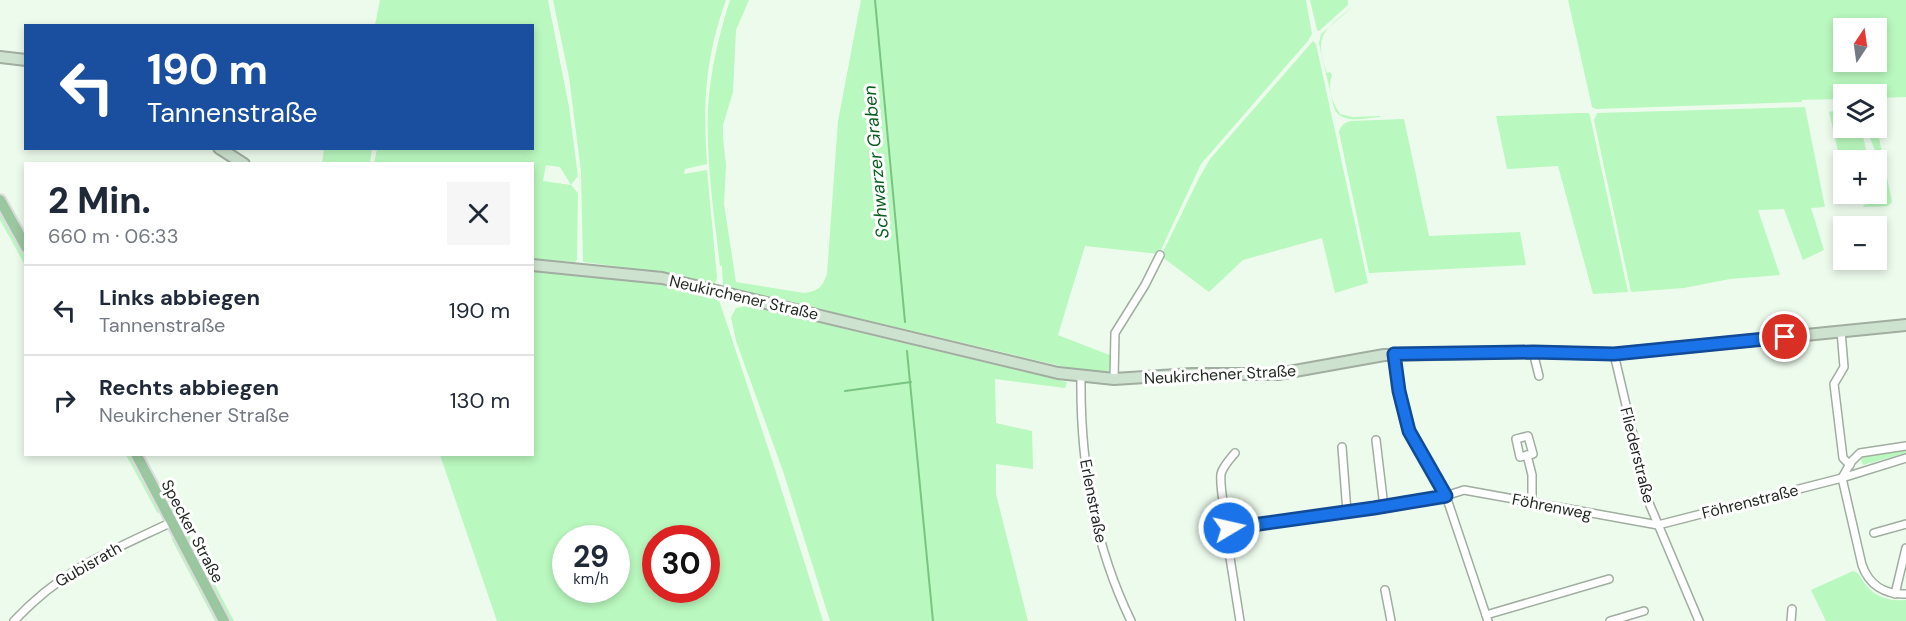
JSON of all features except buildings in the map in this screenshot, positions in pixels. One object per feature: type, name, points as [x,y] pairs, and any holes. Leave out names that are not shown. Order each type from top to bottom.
[{"type":"main road","points":[[0,200],[24,243]]},
{"type":"main road","name":"Specker Straße","points":[[137,456],[224,621]]},
{"type":"street","points":[[0,57],[24,60]]},
{"type":"street","points":[[222,150],[241,162]]},
{"type":"street","points":[[1114,380],[1115,333],[1145,285],[1160,255]]},
{"type":"street","name":"Neukirchener Straße","points":[[534,265],[651,276],[1081,377],[1114,380],[1192,374],[1278,374],[1369,356],[1394,354],[1533,352],[1614,354],[1906,325]]},
{"type":"street","points":[[1841,331],[1844,367],[1834,384],[1843,458],[1850,465]]},
{"type":"street","points":[[1533,352],[1539,376]]},
{"type":"street","points":[[1394,354],[1399,391],[1409,431],[1446,496],[1487,618],[1609,579]]},
{"type":"street","name":"Fliederstraße","points":[[1614,354],[1649,503],[1698,621]]},
{"type":"street","name":"Erlenstraße","points":[[1081,377],[1082,425],[1089,492],[1105,554],[1131,621]]},
{"type":"street","points":[[1376,440],[1384,507]]},
{"type":"street","points":[[1906,446],[1860,453],[1842,478],[1864,573],[1876,587],[1896,594],[1906,594]]},
{"type":"street","points":[[1342,447],[1347,512]]},
{"type":"street","points":[[1235,453],[1221,476],[1226,518],[1229,528],[1234,530],[1228,545],[1240,621]]},
{"type":"street","points":[[1527,455],[1532,475],[1532,502]]},
{"type":"street","name":"Föhrenstraße","points":[[1658,525],[1842,478],[1906,458]]},
{"type":"street","name":"Föhrenweg","points":[[1234,530],[1245,526],[1384,507],[1468,490],[1658,525]]},
{"type":"street","name":"Gubisrath","points":[[14,621],[53,585],[80,566],[172,522]]},
{"type":"street","points":[[1874,532],[1906,524]]},
{"type":"street","points":[[1896,594],[1906,548]]},
{"type":"street","points":[[1385,590],[1391,621]]},
{"type":"street","points":[[1791,621],[1792,609]]},
{"type":"street","points":[[1610,621],[1644,611]]},
{"type":"green space","points":[[380,0],[548,0],[569,107],[578,176],[571,185],[578,193],[577,260],[575,262],[534,259],[534,162],[374,162],[377,150],[534,150],[534,24],[375,24]],"holes":[[[546,165],[560,167],[571,185],[543,181]]]},
{"type":"green space","points":[[553,0],[726,0],[714,42],[707,81],[705,121],[707,164],[685,169],[684,174],[707,170],[717,277],[715,284],[663,272],[583,262],[581,172],[569,77]]},
{"type":"green space","points":[[730,0],[749,0],[736,30],[733,92],[723,125],[726,165],[724,204],[736,282],[804,293],[819,288],[827,274],[838,121],[861,0],[1306,0],[1312,34],[1201,164],[1159,254],[1085,246],[1058,335],[1112,356],[1108,374],[1065,367],[723,286],[711,188],[708,109],[716,54]]},
{"type":"green space","points":[[1310,0],[1348,0],[1348,5],[1319,31]]},
{"type":"green space","points":[[1568,0],[1906,0],[1906,97],[1887,98],[1887,84],[1833,84],[1833,99],[1596,109],[1592,107]]},
{"type":"green space","points":[[1330,26],[1322,39],[1321,52],[1319,43],[1321,34]]},
{"type":"green space","points":[[1313,41],[1316,44],[1368,283],[1335,293],[1322,238],[1243,260],[1209,292],[1161,256],[1210,159]]},
{"type":"green space","points":[[1322,56],[1327,73],[1330,72],[1332,75],[1330,90],[1340,114],[1353,117],[1380,116],[1361,119],[1342,117],[1334,108]]},
{"type":"green space","points":[[1805,107],[1825,207],[1811,208],[1824,250],[1803,260],[1784,209],[1758,210],[1780,275],[1730,279],[1684,288],[1631,292],[1594,120],[1597,113]]},
{"type":"green space","points":[[1833,111],[1833,129],[1829,112]]},
{"type":"green space","points":[[1589,113],[1628,292],[1593,294],[1558,166],[1507,169],[1496,116]]},
{"type":"green space","points":[[1404,119],[1429,236],[1520,232],[1526,265],[1369,273],[1339,132],[1343,125],[1351,121]]},
{"type":"green space","points":[[1835,138],[1863,138],[1866,150],[1838,150]]},
{"type":"green space","points":[[1870,138],[1879,138],[1881,150],[1875,150]]},
{"type":"green space","points":[[324,150],[372,150],[370,162],[322,162]]},
{"type":"green space","points":[[1887,177],[1892,202],[1888,206],[1863,207],[1864,205],[1887,204]]},
{"type":"green space","points":[[0,211],[24,254],[24,263],[0,220]]},
{"type":"green space","points":[[534,270],[583,274],[584,277],[637,280],[718,297],[823,621],[497,621],[440,456],[534,456]]},
{"type":"green space","points":[[751,305],[1067,382],[1065,388],[995,379],[996,423],[1032,431],[1033,469],[996,464],[996,494],[1028,621],[830,621],[784,474],[736,341],[731,317],[736,308]]},
{"type":"green space","points":[[1906,448],[1906,453],[1863,465],[1860,457]]},
{"type":"green space","points":[[127,456],[132,456],[159,507],[158,514]]},
{"type":"green space","points":[[182,522],[234,621],[228,621],[179,527]]},
{"type":"green space","points":[[171,538],[178,541],[220,621],[215,621]]},
{"type":"green space","points":[[1853,571],[1858,573],[1871,591],[1876,594],[1887,599],[1906,600],[1906,621],[1826,621],[1811,590]]},
{"type":"waterway","name":"Schwarzer Graben","points":[[875,0],[905,322]]},
{"type":"waterway","name":"Schwarzer Graben","points":[[907,351],[933,621]]},
{"type":"waterway","points":[[845,391],[911,382]]},
{"type":"route","points":[[1229,528],[1232,532],[1245,526],[1446,496],[1409,431],[1399,391],[1394,354],[1533,352],[1614,354],[1785,337]]}]
